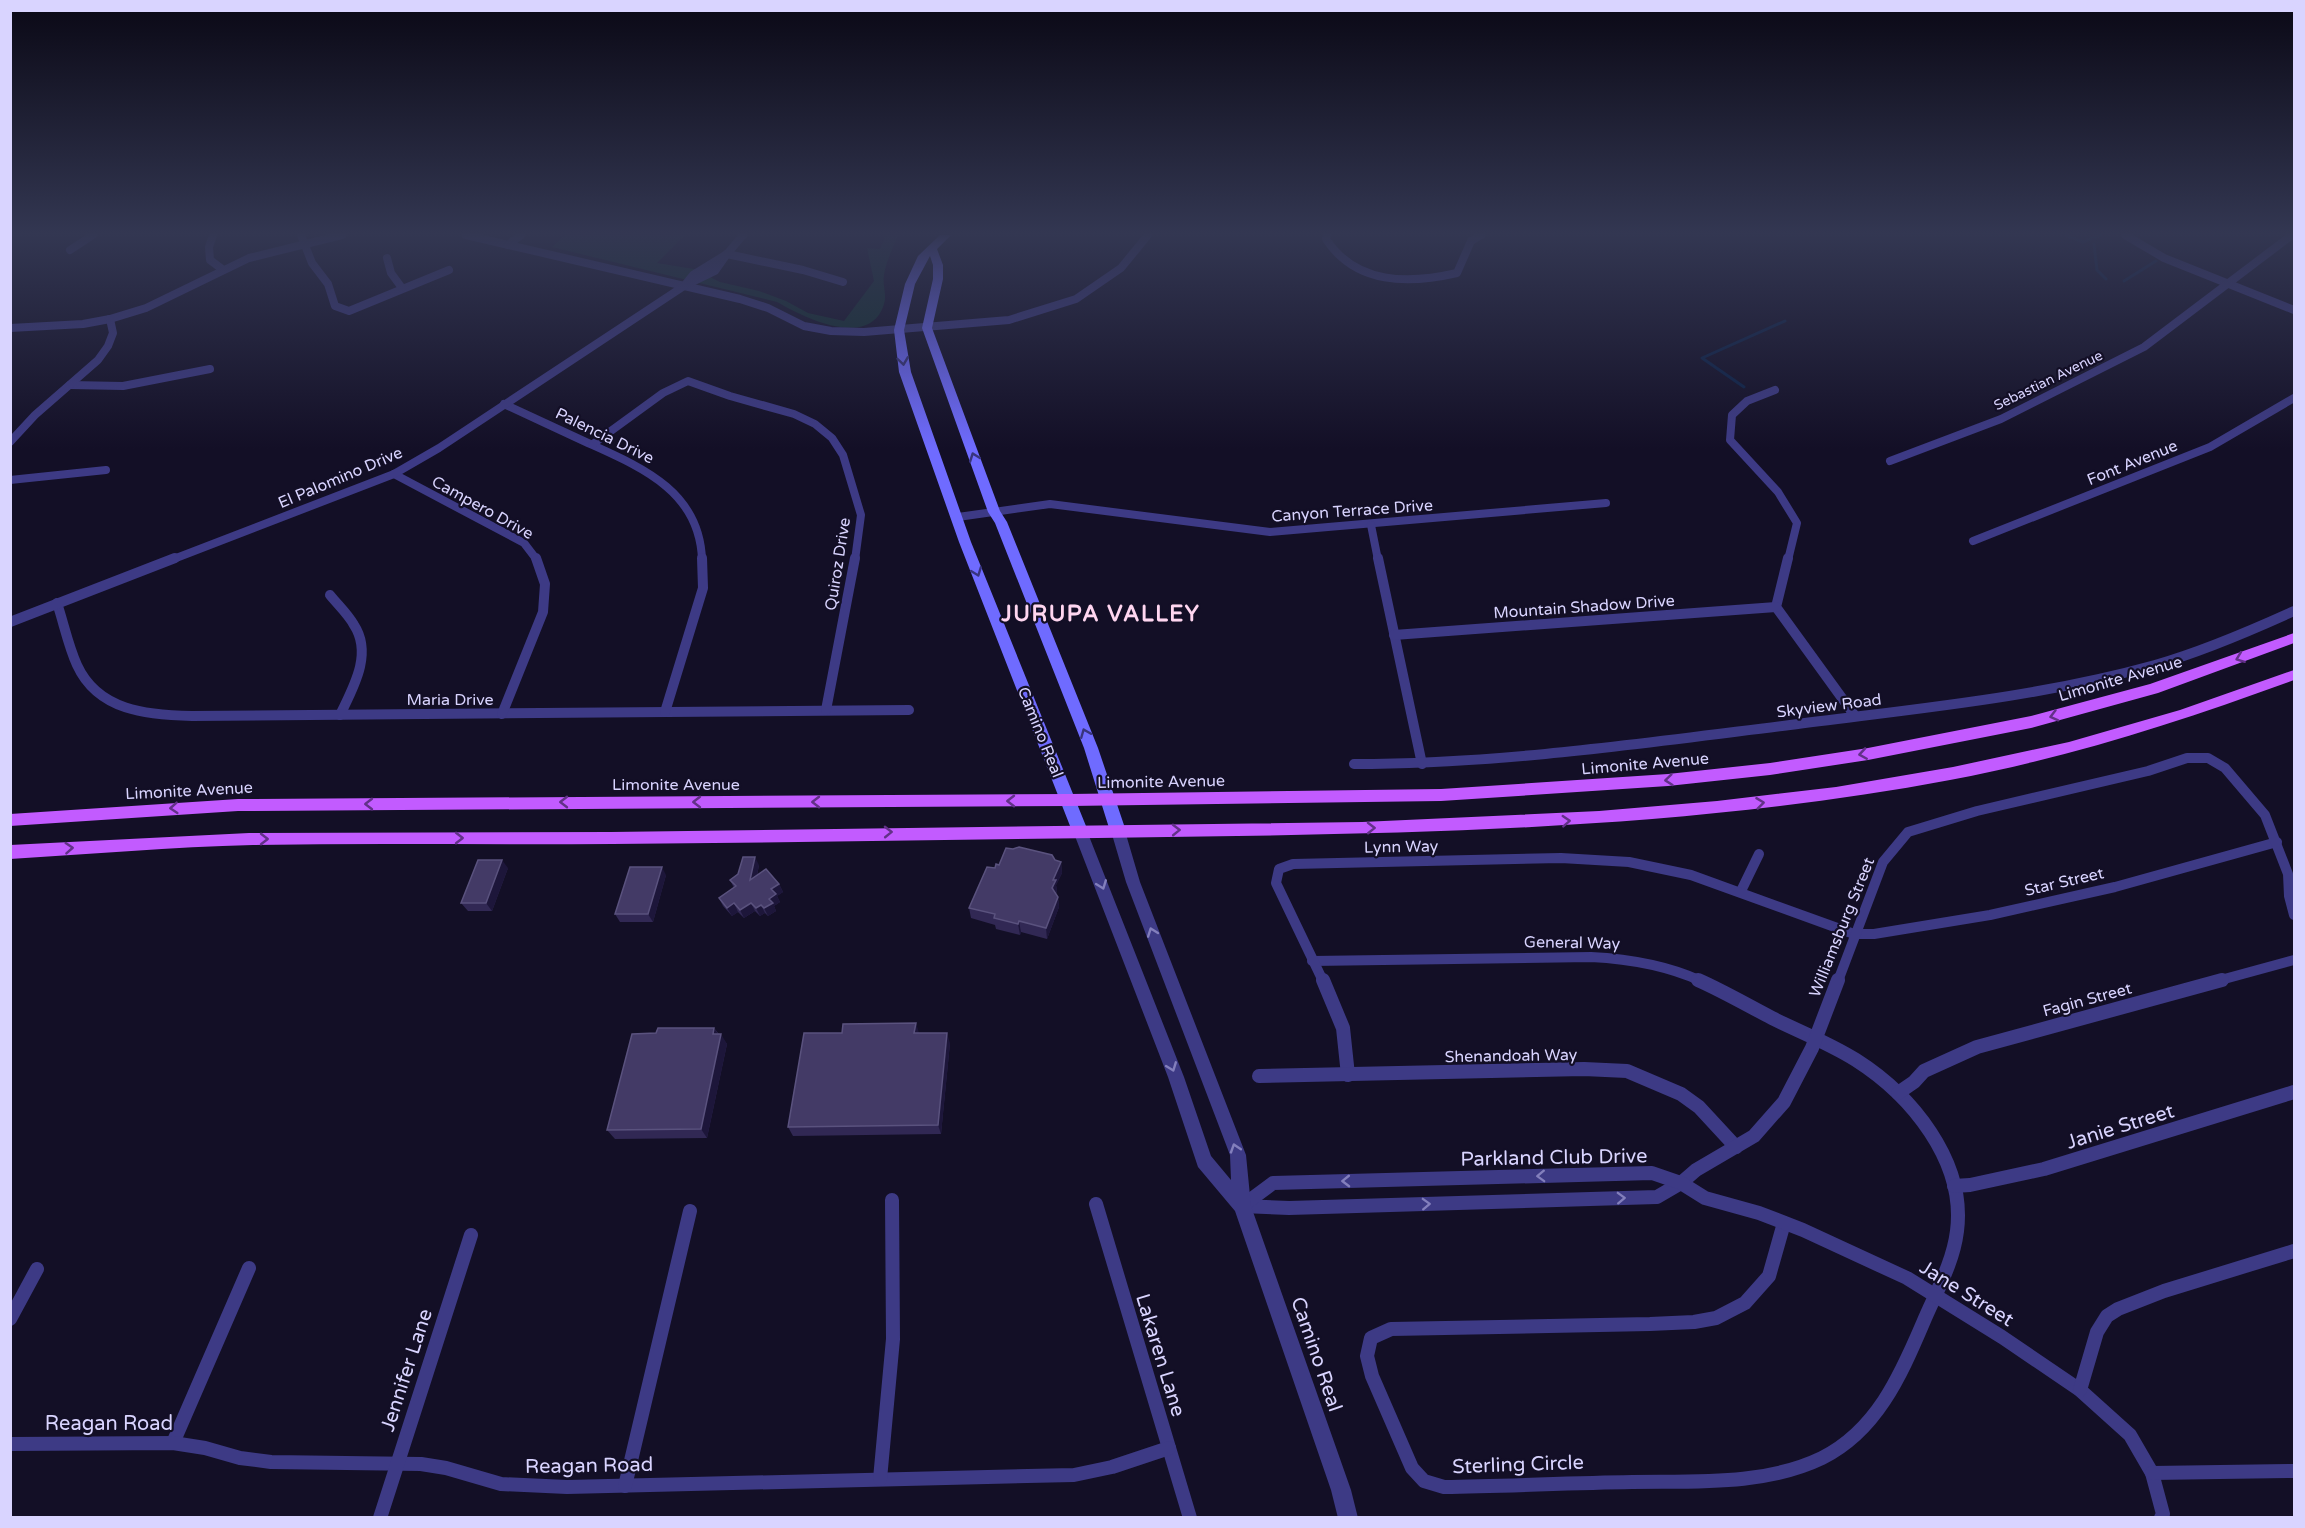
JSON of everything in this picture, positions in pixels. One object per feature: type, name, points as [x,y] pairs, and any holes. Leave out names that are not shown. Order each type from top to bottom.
[{"type":"main road","name":"Camino Real","points":[[905,306],[899,330],[905,372],[919,417],[981,584],[1036,723],[1070,800],[1080,831]]},
{"type":"main road","points":[[927,328],[932,306]]},
{"type":"main road","name":"Camino Real","points":[[927,328],[994,512],[1001,522],[1091,748],[1118,831]]},
{"type":"main road","name":"Limonite Avenue","points":[[10,820],[274,804],[1108,800],[1441,795],[1668,780],[1868,754],[2031,722],[2153,689],[2295,638]]},
{"type":"main road","points":[[10,852],[249,839],[611,838],[1118,831],[1482,825],[1599,819],[1807,798],[1985,766],[2109,737],[2208,707],[2295,675]]},
{"type":"street","points":[[10,328],[83,324],[110,319],[149,306]]},
{"type":"street","points":[[336,306],[348,310],[361,306]]},
{"type":"street","name":"El Palomino Drive","points":[[10,622],[394,474],[653,306]]},
{"type":"street","points":[[764,306],[804,326],[822,330],[864,332],[1009,321],[1054,306]]},
{"type":"street","name":"Sebastian Avenue","points":[[1890,461],[2001,419],[2144,347],[2197,306]]},
{"type":"street","points":[[10,442],[33,414],[96,363],[107,349],[113,332],[110,319]]},
{"type":"street","points":[[70,385],[117,387],[210,369]]},
{"type":"street","name":"Quiroz Drive","points":[[593,444],[663,393],[688,381],[730,396],[794,414],[815,424],[832,438],[843,455],[861,515],[861,527],[826,710]]},
{"type":"street","points":[[1776,390],[1747,400],[1732,414],[1730,440],[1778,492],[1797,522],[1776,607],[1855,716]]},
{"type":"street","name":"Font Avenue","points":[[1973,541],[2210,447],[2295,398]]},
{"type":"street","name":"Palencia Drive","points":[[504,405],[645,469],[667,486],[686,506],[699,536],[703,588],[665,712]]},
{"type":"street","points":[[10,480],[106,470]]},
{"type":"street","name":"Campero Drive","points":[[394,474],[524,543],[534,553],[540,566],[546,598],[543,612],[502,714]]},
{"type":"street","name":"Canyon Terrace Drive","points":[[958,517],[1050,504],[1270,532],[1606,503]]},
{"type":"street","points":[[1371,525],[1422,764]]},
{"type":"street","points":[[330,595],[357,629],[361,644],[362,661],[358,675],[340,715]]},
{"type":"street","name":"Maria Drive","points":[[57,603],[72,655],[82,675],[94,689],[114,704],[133,712],[166,715],[340,715],[909,710]]},
{"type":"street","name":"Mountain Shadow Drive","points":[[1394,635],[1776,607]]},
{"type":"street","name":"Skyview Road","points":[[1354,764],[1422,764],[1595,750],[2023,694],[2156,665],[2261,626],[2295,610]]},
{"type":"street","name":"Williamsburg Street","points":[[1682,1183],[1696,1170],[1736,1147],[1768,1123],[1784,1102],[1798,1078],[1815,1038],[1883,862],[1908,832],[1977,811],[2118,779],[2187,758],[2208,758],[2225,768],[2243,788],[2265,815],[2277,842]]},
{"type":"street","name":"Camino Real","points":[[1080,831],[1176,1077],[1204,1161],[1242,1206]]},
{"type":"street","name":"Camino Real","points":[[1118,831],[1133,882],[1238,1155],[1242,1206],[1337,1479],[1348,1518]]},
{"type":"street","points":[[2277,842],[2288,874],[2289,896],[2295,915]]},
{"type":"street","name":"Star Street","points":[[1854,934],[1874,934],[1990,915],[2115,886],[2277,842]]},
{"type":"street","points":[[1741,891],[1759,854]]},
{"type":"street","name":"Lynn Way","points":[[1348,1075],[1343,1028],[1334,1003],[1276,883],[1279,869],[1293,864],[1597,859],[1666,869],[1741,891],[1854,934]]},
{"type":"street","name":"General Way","points":[[1312,961],[1587,957],[1644,962],[1704,981],[1866,1066],[1898,1093],[1925,1123],[1941,1152],[1954,1186]]},
{"type":"street","name":"Fagin Street","points":[[1898,1093],[1914,1082],[1924,1071],[1977,1047],[2295,960]]},
{"type":"street","name":"Shenandoah Way","points":[[1259,1076],[1584,1069],[1627,1071],[1681,1094],[1706,1114],[1736,1147]]},
{"type":"street","name":"Janie Street","points":[[1954,1186],[1970,1185],[2044,1169],[2295,1092]]},
{"type":"street","name":"Parkland Club Drive","points":[[1242,1206],[1273,1183],[1652,1173],[1682,1183]]},
{"type":"street","points":[[1242,1206],[1289,1208],[1657,1197],[1682,1183]]},
{"type":"street","name":"Jane Street","points":[[1682,1183],[1705,1198],[1784,1223],[1879,1265],[1934,1295],[2080,1390],[2130,1435],[2152,1473],[2163,1514],[2161,1518]]},
{"type":"street","name":"Sterling Circle","points":[[1784,1223],[1769,1276],[1745,1302],[1716,1318],[1675,1323],[1391,1329],[1380,1332],[1371,1338],[1367,1356],[1376,1387],[1412,1468],[1424,1481],[1444,1488],[1680,1482],[1745,1479],[1822,1457],[1845,1443],[1879,1410],[1911,1355],[1923,1319],[1949,1263],[1959,1224],[1958,1202],[1954,1186]]},
{"type":"street","points":[[880,1479],[893,1339],[892,1200]]},
{"type":"street","name":"Lakaren Lane","points":[[1096,1204],[1190,1518]]},
{"type":"street","points":[[626,1486],[690,1211]]},
{"type":"street","name":"Jennifer Lane","points":[[380,1518],[471,1235]]},
{"type":"street","points":[[2080,1390],[2096,1333],[2108,1314],[2154,1294],[2295,1251]]},
{"type":"street","points":[[173,1443],[249,1268]]},
{"type":"street","points":[[10,1319],[37,1269]]},
{"type":"street","name":"Reagan Road","points":[[10,1444],[173,1443],[205,1448],[240,1458],[271,1462],[397,1464],[446,1468],[484,1481],[517,1487],[1074,1475],[1113,1467],[1169,1448]]},
{"type":"street","points":[[2152,1473],[2295,1471]]},
{"type":"green space","points":[[785,306],[796,306],[808,313],[844,321],[855,306],[883,306],[875,319],[863,326],[849,328],[834,326]]},
{"type":"building","points":[[1019,847],[1052,855],[1055,860],[1061,862],[1052,888],[1058,897],[1046,928],[994,918],[995,914],[969,908],[987,867],[995,868],[996,864],[999,865],[1006,848]]},
{"type":"building","points":[[743,857],[755,857],[750,880],[766,869],[779,884],[771,889],[776,894],[769,899],[773,903],[764,908],[761,905],[756,908],[751,903],[740,910],[734,903],[727,908],[719,898],[736,886],[730,880],[738,874]]},
{"type":"building","points":[[478,860],[502,860],[486,903],[461,903]]},
{"type":"building","points":[[630,867],[662,867],[648,914],[615,914]]},
{"type":"building","points":[[916,1023],[914,1033],[947,1033],[938,1125],[788,1127],[804,1033],[842,1033],[843,1024]]},
{"type":"building","points":[[658,1028],[714,1028],[713,1034],[721,1034],[701,1129],[607,1130],[632,1034],[656,1033]]},
{"type":"waterway","points":[[1744,387],[1702,358],[1785,321]]},
{"type":"district","name":"JURUPA VALLEY","points":[[1101,613]]}]
